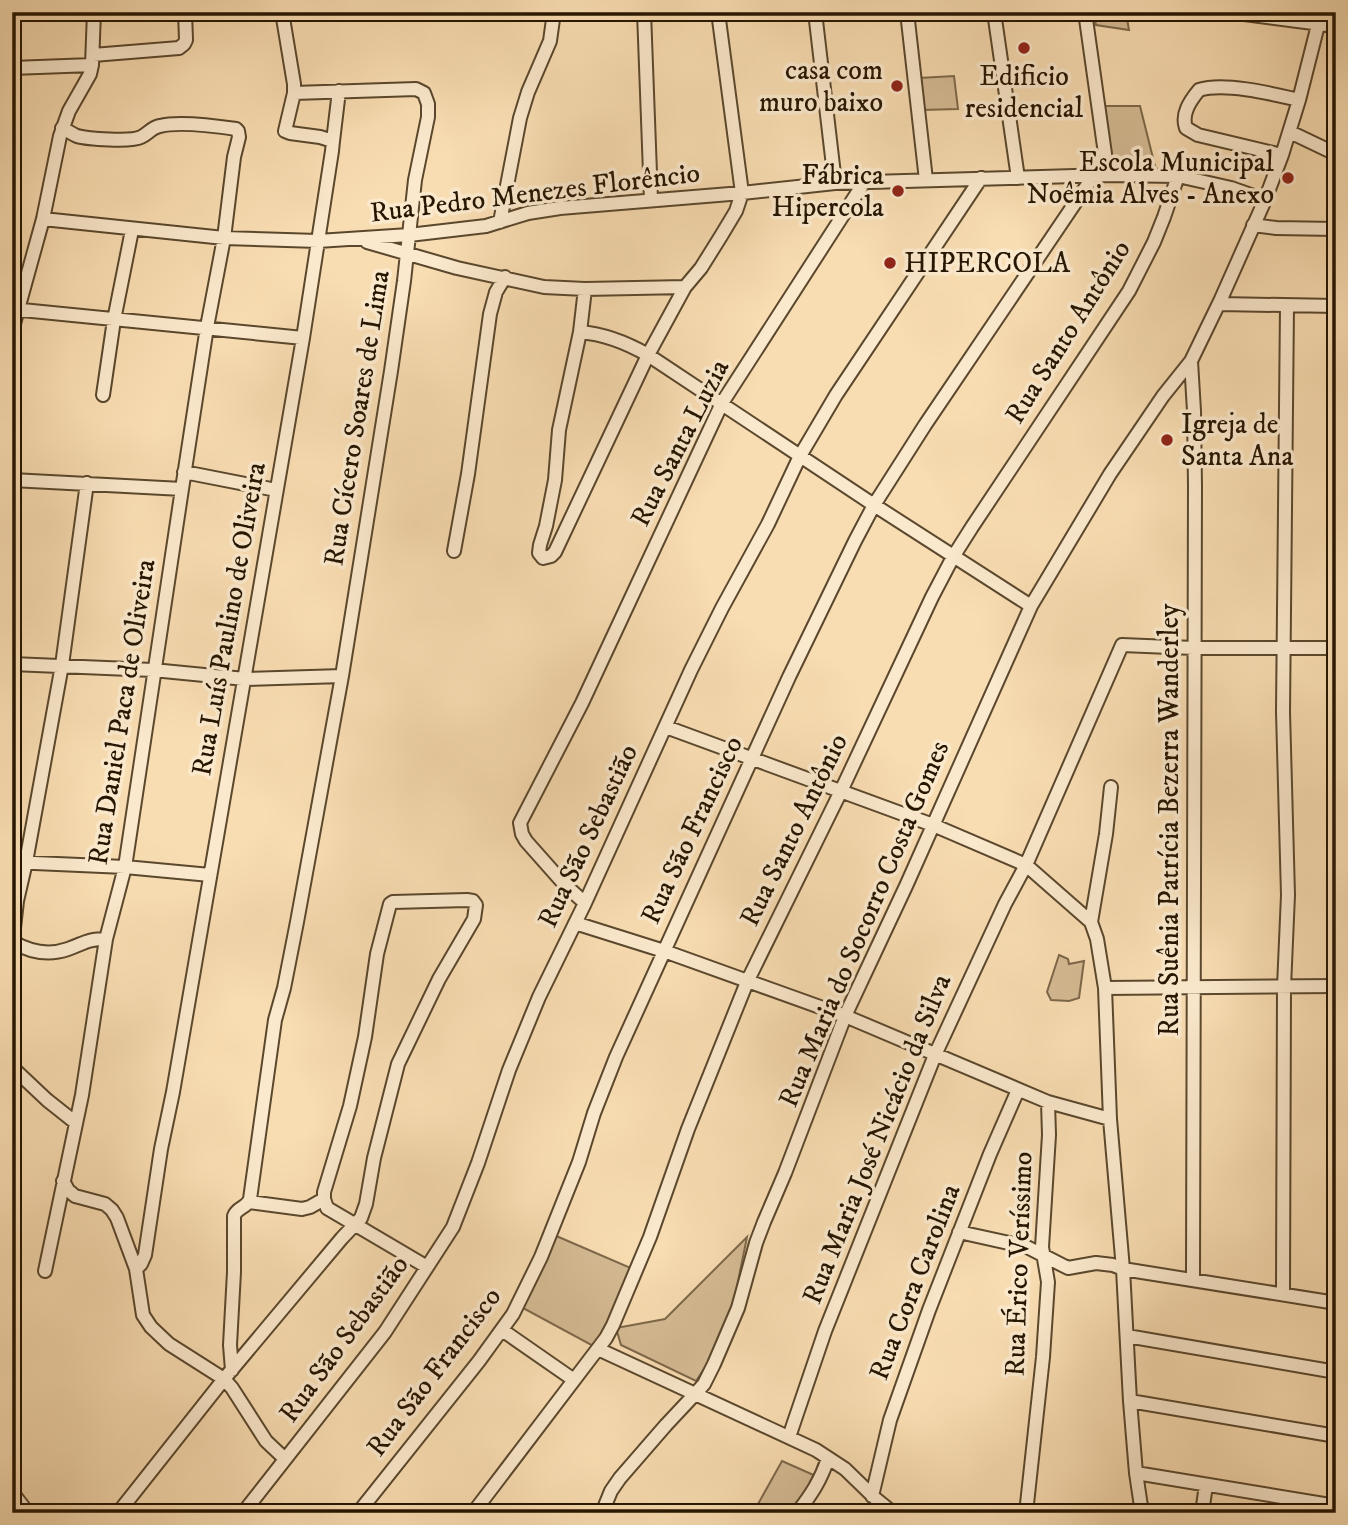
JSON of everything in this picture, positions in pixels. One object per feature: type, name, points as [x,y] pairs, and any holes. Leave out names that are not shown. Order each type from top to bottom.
[{"type":"street","points":[[12,331],[15,310],[43,219],[62,128],[90,74],[94,12]]},
{"type":"street","points":[[12,68],[179,48],[186,40],[185,12]]},
{"type":"street","points":[[282,12],[294,93],[285,131],[332,141]]},
{"type":"street","points":[[500,222],[520,118],[550,41],[554,12]]},
{"type":"street","points":[[644,12],[651,200]]},
{"type":"street","points":[[585,289],[580,332],[559,430],[555,480],[540,545],[539,553],[543,558],[555,552],[648,355],[685,287],[701,268],[736,211],[742,193],[718,12]]},
{"type":"street","points":[[815,12],[835,183]]},
{"type":"street","points":[[907,12],[926,180]]},
{"type":"street","points":[[994,12],[1018,178]]},
{"type":"street","points":[[1085,12],[1108,175]]},
{"type":"street","name":"Rua Maria do Socorro Costa Gomes","points":[[602,1513],[620,1478],[696,1393],[709,1374],[738,1308],[756,1243],[845,1016],[1031,606],[1110,474],[1191,360],[1219,304],[1282,155],[1324,12]]},
{"type":"street","points":[[1232,13],[1336,26]]},
{"type":"street","points":[[1282,155],[1198,135],[1186,128],[1184,116],[1196,94],[1203,89],[1216,87],[1299,100]]},
{"type":"street","name":"Rua Cícero Soares de Lima","points":[[249,1202],[275,1020],[284,988],[342,676],[391,371],[417,167],[428,117],[426,97],[416,89],[294,93]]},
{"type":"street","name":"Rua Luís Paulino de Oliveira","points":[[136,1269],[145,1255],[161,1149],[246,678],[303,338],[339,91]]},
{"type":"street","name":"Rua Daniel Paca de Oliveira","points":[[45,1271],[82,1095],[106,939],[125,867],[153,670],[239,133],[233,129],[169,124],[155,127],[142,137],[124,139],[82,137],[62,128]]},
{"type":"street","points":[[1290,132],[1336,155]]},
{"type":"street","name":"Rua Pedro Menezes Florêncio","points":[[43,219],[224,238],[318,241],[409,235],[486,226],[528,212],[835,183],[1094,175],[1178,176],[1231,188],[1265,200]]},
{"type":"street","name":"Rua São Francisco","points":[[358,1513],[480,1362],[513,1314],[541,1257],[579,1162],[594,1113],[616,1057],[752,759],[874,505],[1094,175]]},
{"type":"street","name":"Rua Santo Antônio","points":[[473,1513],[598,1349],[613,1325],[650,1237],[688,1129],[747,982],[932,597],[953,556],[1129,291],[1154,242],[1178,176]]},
{"type":"street","name":"Rua São Sebastião","points":[[243,1513],[384,1332],[453,1227],[509,1070],[539,997],[722,608],[768,524],[800,456],[851,372],[981,178]]},
{"type":"street","name":"Rua Santa Luzia","points":[[585,903],[565,886],[526,841],[520,823],[582,703],[722,403],[865,181]]},
{"type":"street","points":[[1253,225],[1336,229]]},
{"type":"street","points":[[103,396],[114,320],[132,230]]},
{"type":"street","points":[[356,239],[457,268],[544,287],[685,287]]},
{"type":"street","points":[[454,551],[468,474],[492,302],[505,277]]},
{"type":"street","points":[[1219,304],[1336,306]]},
{"type":"street","points":[[1283,1294],[1284,987],[1288,895],[1283,712],[1287,306]]},
{"type":"street","points":[[15,310],[303,338]]},
{"type":"street","points":[[580,332],[608,337],[648,355],[1031,606]]},
{"type":"street","name":"Rua Suênia Patrícia Bezerra Wanderley","points":[[1191,360],[1195,436],[1193,1280]]},
{"type":"street","points":[[184,472],[276,490]]},
{"type":"street","points":[[12,480],[182,489]]},
{"type":"street","points":[[87,483],[62,665],[26,863],[14,914],[13,944],[29,951],[50,953],[90,940],[106,939]]},
{"type":"street","name":"Rua Maria José Nicácio da Silva","points":[[789,1437],[825,1331],[934,1055],[993,928],[1026,865],[1122,645],[1194,648]]},
{"type":"street","points":[[1194,648],[1336,648]]},
{"type":"street","points":[[12,664],[153,670],[246,678],[342,676]]},
{"type":"street","points":[[666,727],[933,825],[1026,865],[1091,922]]},
{"type":"street","points":[[1111,787],[1091,922],[1097,939],[1104,988],[1110,1119],[1123,1269],[1130,1401],[1142,1513]]},
{"type":"street","points":[[12,862],[125,867],[210,875]]},
{"type":"street","points":[[118,1513],[228,1374],[342,1237],[356,1224],[366,1204],[374,1158],[398,1064],[439,979],[474,919],[476,906],[473,901],[428,900],[390,904],[377,954],[365,1037],[350,1107],[326,1184],[324,1199],[327,1208],[356,1224],[427,1267]]},
{"type":"street","points":[[575,923],[664,951],[845,1016],[1048,1102],[1110,1119]]},
{"type":"street","points":[[1104,988],[1336,986]]},
{"type":"street","points":[[12,1067],[76,1123]]},
{"type":"street","name":"Rua Cora Carolina","points":[[872,1496],[890,1420],[929,1310],[1018,1090]]},
{"type":"street","name":"Rua Érico Veríssimo","points":[[1026,1513],[1043,1357],[1048,1282],[1042,1254],[1042,1230],[1049,1135],[1048,1102]]},
{"type":"street","points":[[63,1181],[75,1196],[105,1204],[112,1210],[136,1269],[143,1315],[151,1327],[169,1344],[228,1374]]},
{"type":"street","points":[[285,1459],[266,1441],[246,1412],[232,1388],[228,1374],[234,1272],[233,1223],[237,1210],[249,1202],[302,1209],[324,1199]]},
{"type":"street","points":[[959,1232],[1027,1247],[1068,1268],[1096,1263],[1113,1265],[1123,1269],[1336,1303]]},
{"type":"street","points":[[502,1330],[574,1380]]},
{"type":"street","points":[[1127,1336],[1336,1371]]},
{"type":"street","points":[[598,1349],[789,1437],[828,1458],[845,1469],[893,1513]]},
{"type":"street","points":[[1130,1401],[1336,1436]]},
{"type":"street","points":[[797,1513],[813,1493],[828,1458]]},
{"type":"street","points":[[1136,1474],[1206,1485],[1315,1508],[1334,1506],[1336,1486]]},
{"type":"street","points":[[1202,1513],[1206,1485]]},
{"type":"street","points":[[12,1492],[26,1512]]},
{"type":"shaded area","points":[[1093,12],[1126,12],[1129,30],[1096,25]]},
{"type":"shaded area","points":[[954,76],[958,109],[922,110],[919,78]]},
{"type":"shaded area","points":[[1104,106],[1140,106],[1155,166],[1111,165]]},
{"type":"shaded area","points":[[1059,955],[1068,959],[1069,964],[1084,961],[1079,998],[1069,1001],[1051,1000],[1047,992]]},
{"type":"shaded area","points":[[554,1235],[633,1269],[610,1324],[595,1347],[523,1308]]},
{"type":"shaded area","points":[[747,1237],[734,1301],[714,1354],[696,1381],[621,1345],[616,1328],[665,1319]]},
{"type":"shaded area","points":[[782,1461],[818,1477],[793,1513],[753,1513]]},
{"type":"place","name":"Edificio residencial","points":[[1024,48]]},
{"type":"place","name":"casa com muro baixo","points":[[897,86]]},
{"type":"place","name":"Escola Municipal Noêmia Alves - Anexo","points":[[1288,178]]},
{"type":"place","name":"Fábrica Hipercola","points":[[898,191]]},
{"type":"place","name":"HIPERCOLA","points":[[890,263]]},
{"type":"place","name":"Igreja de Santa Ana","points":[[1167,440]]}]
